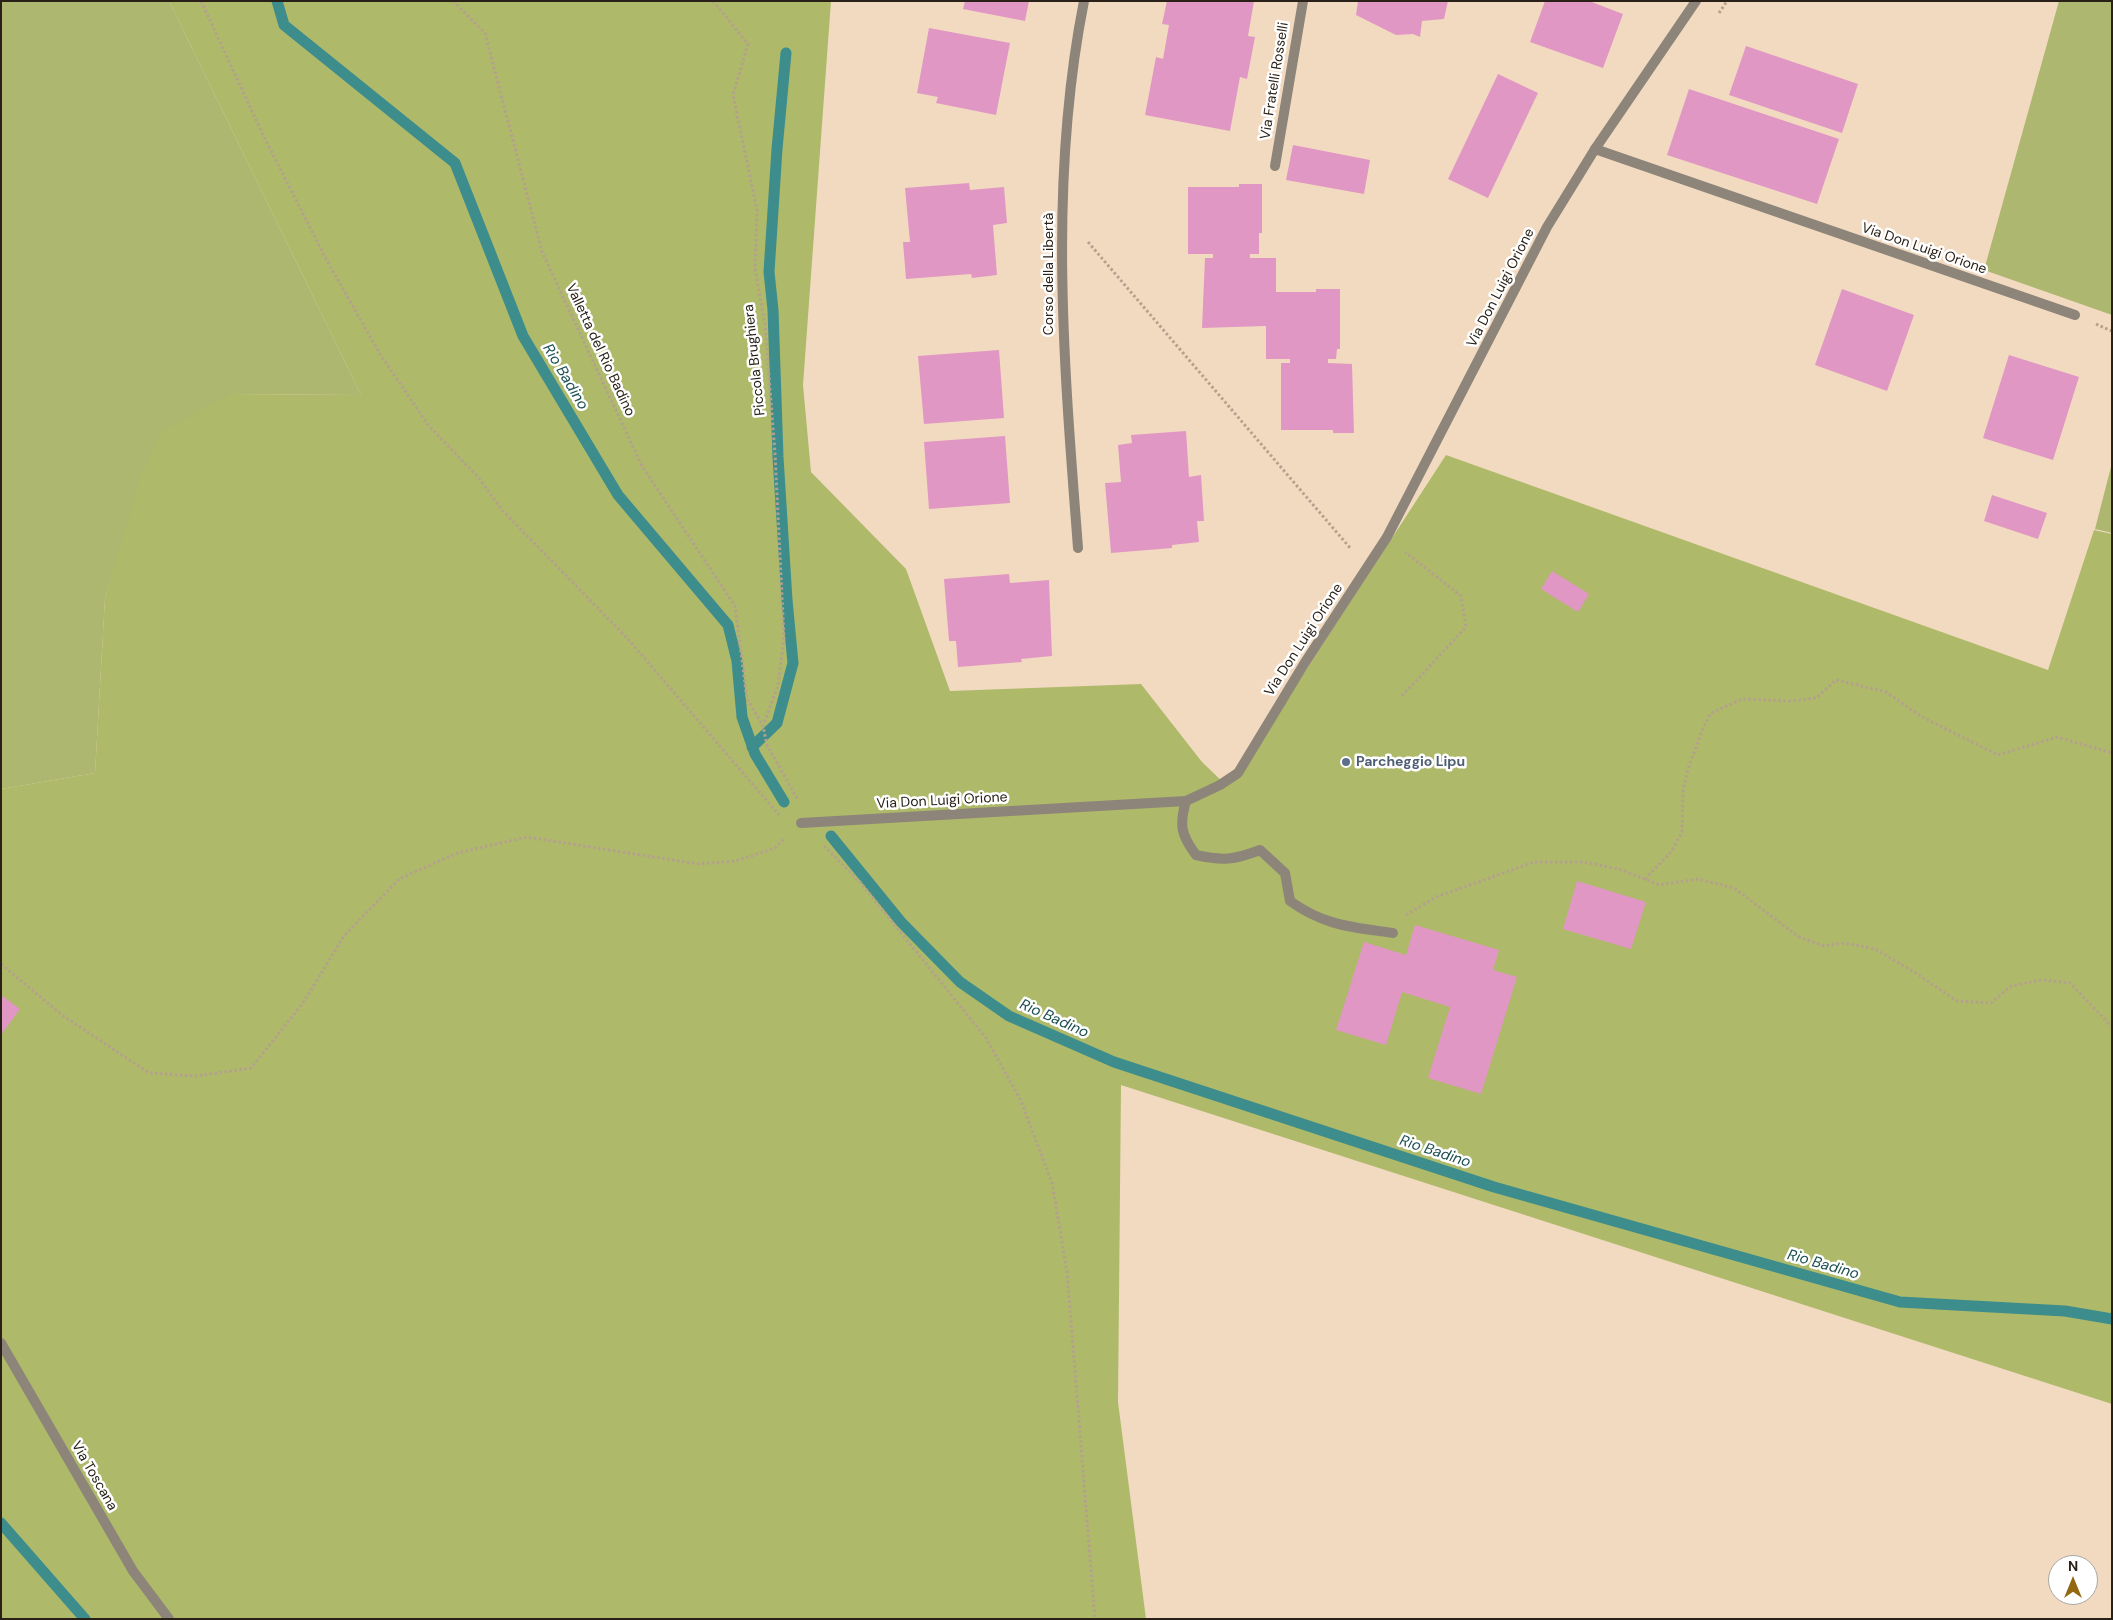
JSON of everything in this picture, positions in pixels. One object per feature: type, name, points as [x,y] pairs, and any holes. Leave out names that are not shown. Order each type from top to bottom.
[{"type":"street","name":"Corso della Libertà","points":[[1078,548],[1063,354],[1061,211],[1073,57],[1084,1]]},
{"type":"street","name":"Via Fratelli Rosselli","points":[[1275,166],[1302,1]]},
{"type":"street","name":"Via Don Luigi Orione","points":[[801,822],[1186,801],[1238,773],[1304,664],[1387,537],[1548,227],[1595,149],[1696,1]]},
{"type":"street","name":"Via Don Luigi Orione","points":[[1595,149],[2075,315]]},
{"type":"street","points":[[1186,801],[1181,816],[1184,839],[1196,855],[1223,861],[1237,859],[1260,850],[1285,873],[1290,901],[1309,915],[1334,925],[1393,933]]},
{"type":"street","name":"Via Toscana","points":[[1,1343],[133,1571],[168,1619]]},
{"type":"path","points":[[201,1],[264,137],[326,259],[380,354],[428,425],[478,477],[502,510],[628,639],[778,815],[801,822],[860,882],[986,1038],[1021,1101],[1052,1182],[1067,1272],[1095,1619]]},
{"type":"path","name":"Valletta del Rio Badino","points":[[453,1],[485,33],[542,252],[642,466],[735,606],[747,699],[763,726]]},
{"type":"path","name":"Piccola Brughiera","points":[[713,1],[748,44],[733,95],[757,210],[755,269],[765,324],[775,454],[784,638],[778,686],[763,726]]},
{"type":"path","points":[[1061,211],[1367,568]]},
{"type":"path","points":[[1402,696],[1466,627],[1461,596],[1424,568]]},
{"type":"path","points":[[1644,879],[1671,852],[1682,832],[1683,791],[1688,769],[1703,728],[1712,713],[1742,699],[1791,701],[1816,698],[1836,680],[1886,692],[1922,718],[1998,755],[2057,737],[2112,753]]},
{"type":"path","points":[[763,726],[767,745],[799,803],[821,822]]},
{"type":"path","points":[[1,964],[62,1015],[149,1073],[196,1076],[251,1068],[303,1003],[344,936],[399,879],[457,853],[527,837],[698,864],[736,861],[774,848],[801,822]]},
{"type":"path","points":[[1393,933],[1408,912],[1436,898],[1534,862],[1584,862],[1622,870],[1659,885],[1698,879],[1734,888],[1799,937],[1824,946],[1844,943],[1876,949],[1957,1001],[1991,1003],[2011,986],[2041,980],[2070,983],[2112,1027]]},
{"type":"green space","points":[[1,1],[169,1],[361,395],[231,394],[121,549],[105,598],[95,773],[1,789]]},
{"type":"green space","points":[[169,1],[831,1],[803,385],[811,472],[906,569],[950,691],[1141,684],[1202,762],[1227,786],[1282,707],[1446,455],[2048,670],[2094,530],[2112,534],[2112,1404],[1121,1085],[1118,1402],[1146,1619],[1,1619],[1,789],[95,773],[105,598],[141,476],[162,432],[231,394],[361,395]]},
{"type":"green space","points":[[2059,1],[2112,1],[2112,315],[1984,270]]},
{"type":"green space","points":[[2112,463],[2112,533],[2095,529]]},
{"type":"building","points":[[965,1],[1029,1],[1025,21],[963,9]]},
{"type":"building","points":[[1167,1],[1254,1],[1248,36],[1255,37],[1247,79],[1240,77],[1230,131],[1145,115],[1156,57],[1163,59],[1169,25],[1162,24]]},
{"type":"building","points":[[1358,1],[1448,1],[1444,19],[1422,21],[1420,37],[1413,34],[1396,35],[1356,15]]},
{"type":"building","points":[[1545,1],[1589,1],[1623,14],[1603,68],[1530,42]]},
{"type":"building","points":[[929,28],[1010,43],[996,115],[936,103],[938,97],[917,93]]},
{"type":"building","points":[[1746,46],[1858,84],[1842,133],[1729,95]]},
{"type":"building","points":[[1498,74],[1538,93],[1488,198],[1448,179]]},
{"type":"building","points":[[1689,89],[1839,139],[1817,204],[1667,155]]},
{"type":"building","points":[[1293,145],[1370,160],[1364,194],[1286,180]]},
{"type":"building","points":[[969,183],[970,190],[1004,187],[1007,223],[993,225],[997,275],[972,278],[971,274],[906,279],[903,242],[910,242],[905,188]]},
{"type":"building","points":[[1239,184],[1262,184],[1262,233],[1259,233],[1259,254],[1250,254],[1250,258],[1276,258],[1276,292],[1316,292],[1316,289],[1340,289],[1340,349],[1337,349],[1336,359],[1328,359],[1328,363],[1352,364],[1354,433],[1333,433],[1333,430],[1281,430],[1281,363],[1290,363],[1290,359],[1266,359],[1266,326],[1202,328],[1205,258],[1213,258],[1213,254],[1188,254],[1188,187],[1239,187]]},
{"type":"building","points":[[1842,289],[1914,315],[1887,391],[1815,365]]},
{"type":"building","points":[[999,350],[1004,418],[924,424],[918,356]]},
{"type":"building","points":[[2009,355],[2079,377],[2053,460],[1983,438]]},
{"type":"building","points":[[1186,431],[1189,477],[1201,475],[1204,521],[1197,521],[1199,542],[1172,545],[1172,548],[1111,553],[1105,483],[1121,482],[1118,445],[1132,443],[1131,435]]},
{"type":"building","points":[[1005,436],[1010,503],[929,509],[924,442]]},
{"type":"building","points":[[1992,495],[2047,513],[2038,539],[1984,521]]},
{"type":"building","points":[[1552,571],[1589,594],[1578,612],[1541,589]]},
{"type":"building","points":[[1009,574],[1010,583],[1049,580],[1052,656],[1021,659],[1022,662],[958,667],[956,641],[949,641],[944,579]]},
{"type":"building","points":[[1577,881],[1646,902],[1631,949],[1563,929]]},
{"type":"building","points":[[1415,925],[1499,950],[1493,970],[1517,977],[1481,1094],[1428,1078],[1450,1007],[1402,992],[1386,1045],[1336,1030],[1364,942],[1406,955]]},
{"type":"building","points":[[1,995],[20,1009],[1,1035]]},
{"type":"waterway","name":"Rio Badino","points":[[277,1],[284,25],[455,163],[523,336],[618,495],[728,625],[737,661],[742,717],[755,754],[784,802]]},
{"type":"waterway","points":[[752,747],[777,723],[793,663],[778,457],[773,310],[769,272],[777,149],[786,53]]},
{"type":"waterway","name":"Rio Badino","points":[[831,836],[901,922],[960,982],[1009,1016],[1114,1062],[1494,1187],[1900,1302],[2065,1311],[2112,1319]]},
{"type":"waterway","points":[[1,1523],[85,1619]]},
{"type":"place","name":"Parcheggio Lipu","points":[[1346,762]]}]
